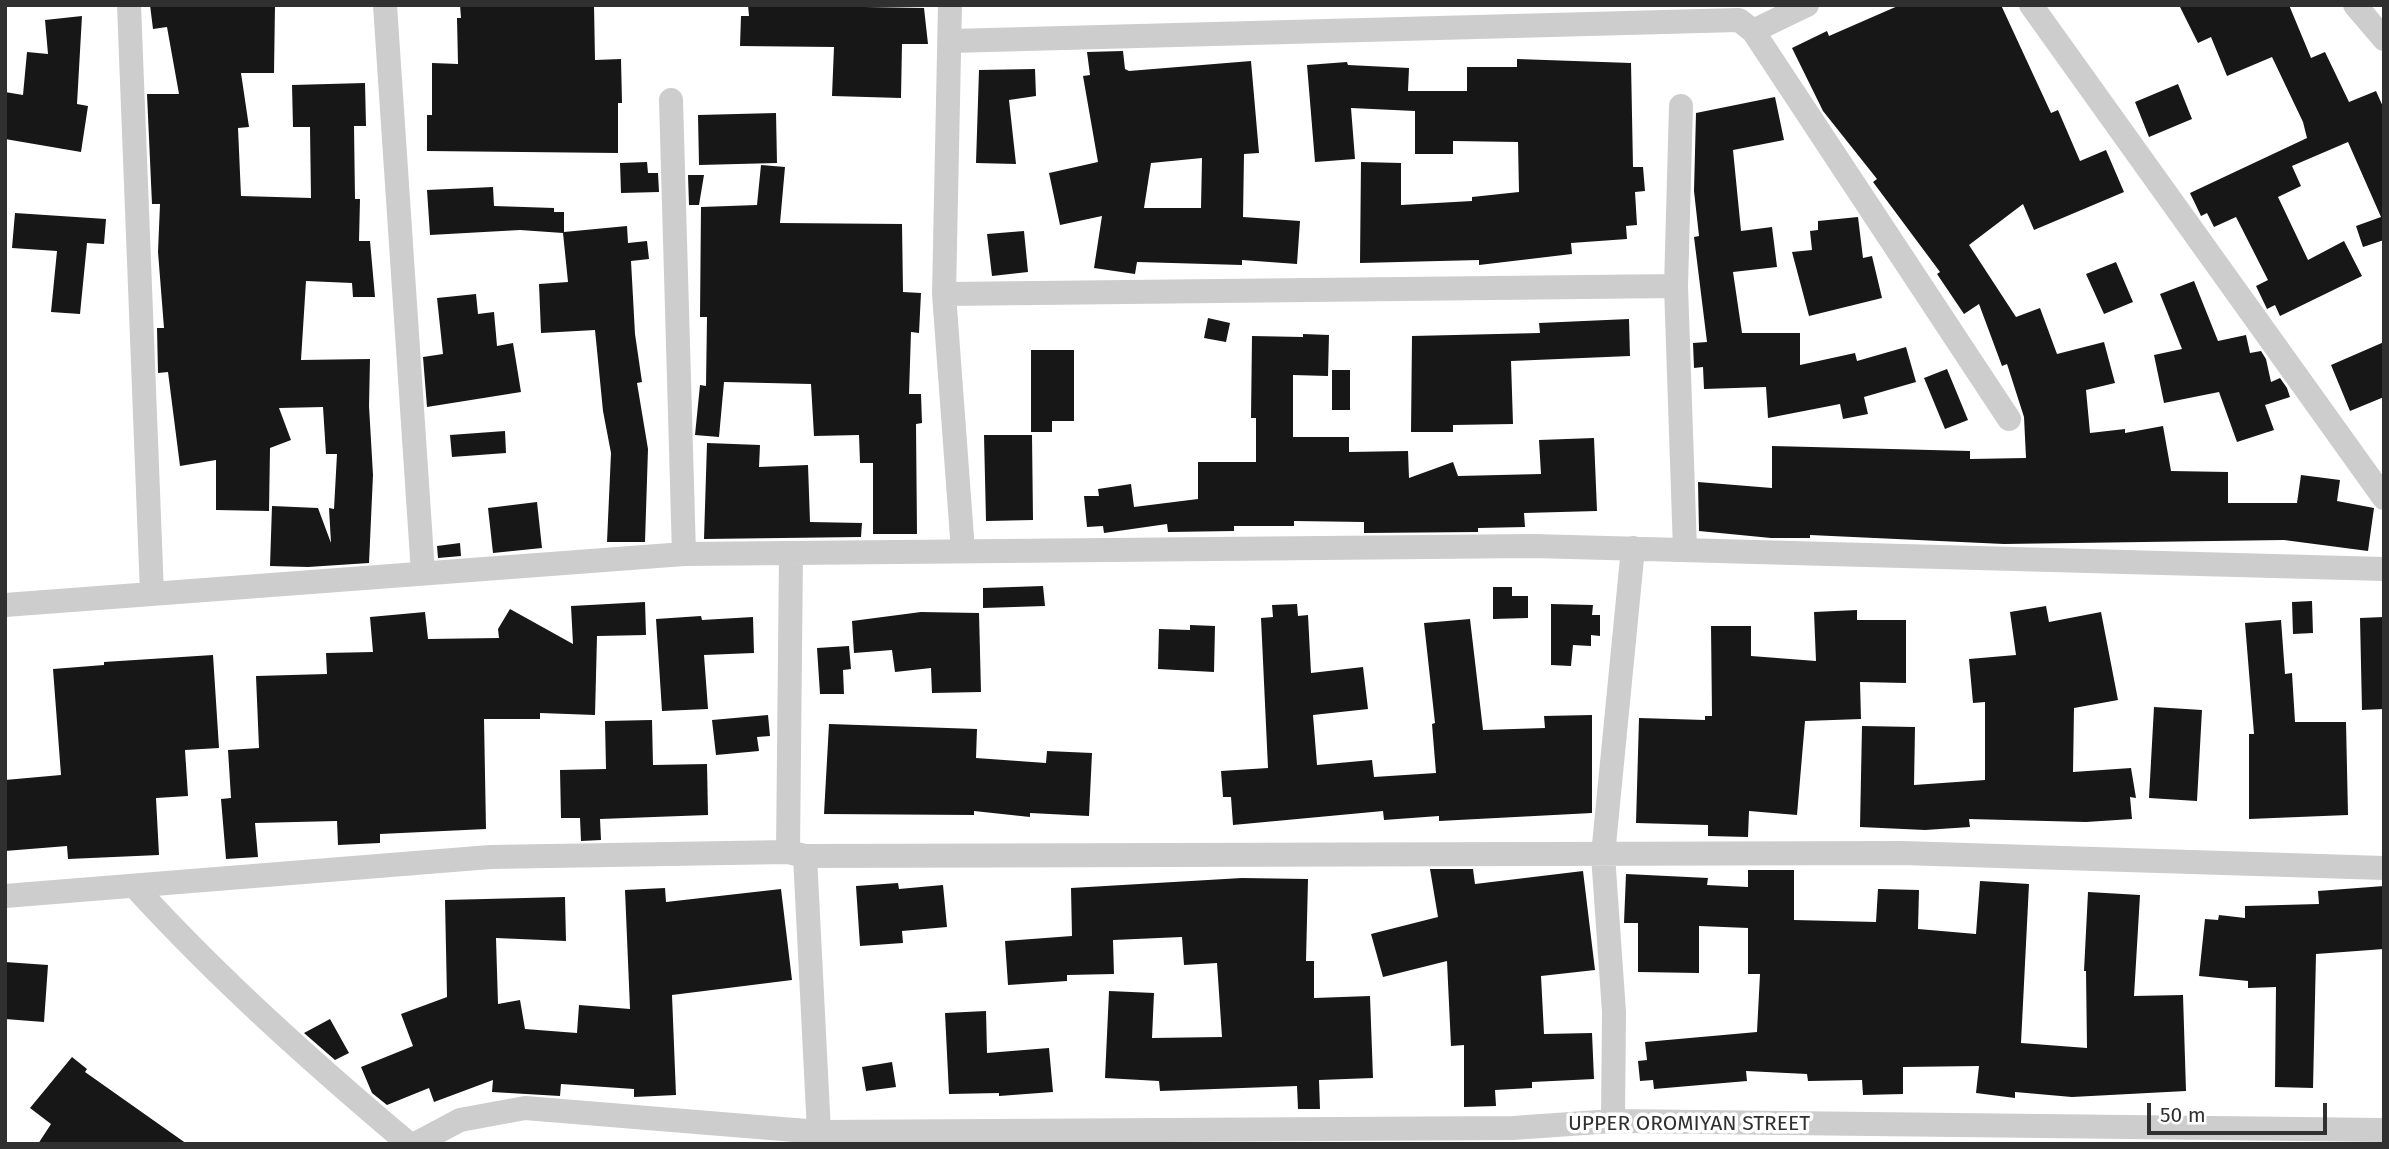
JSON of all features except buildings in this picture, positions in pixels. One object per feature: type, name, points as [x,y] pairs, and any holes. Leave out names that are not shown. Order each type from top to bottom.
[{"type":"street","points":[[129,5],[152,594]]},
{"type":"street","points":[[385,5],[423,573]]},
{"type":"street","points":[[950,5],[944,294],[963,551]]},
{"type":"street","points":[[1753,31],[1807,5]]},
{"type":"street","points":[[2031,5],[2384,498]]},
{"type":"street","points":[[2355,5],[2384,39]]},
{"type":"street","points":[[951,41],[1739,20],[1753,31],[2009,419]]},
{"type":"street","points":[[671,100],[684,554]]},
{"type":"street","points":[[1681,106],[1676,286],[1685,550]]},
{"type":"street","points":[[944,294],[1676,286]]},
{"type":"street","points":[[5,605],[684,554],[1633,548],[2384,569]]},
{"type":"street","points":[[1613,1121],[1614,1012],[1603,855],[1633,548]]},
{"type":"street","points":[[791,553],[797,854],[819,1132]]},
{"type":"street","points":[[5,896],[490,857],[797,854],[1902,853],[2384,868]]},
{"type":"street","points":[[135,887],[197,954],[309,1060],[409,1144]]},
{"type":"street","name":"UPPER OROMIYAN STREET","points":[[415,1144],[460,1120],[525,1108],[819,1132],[1513,1136],[1613,1121],[2384,1130]]}]
